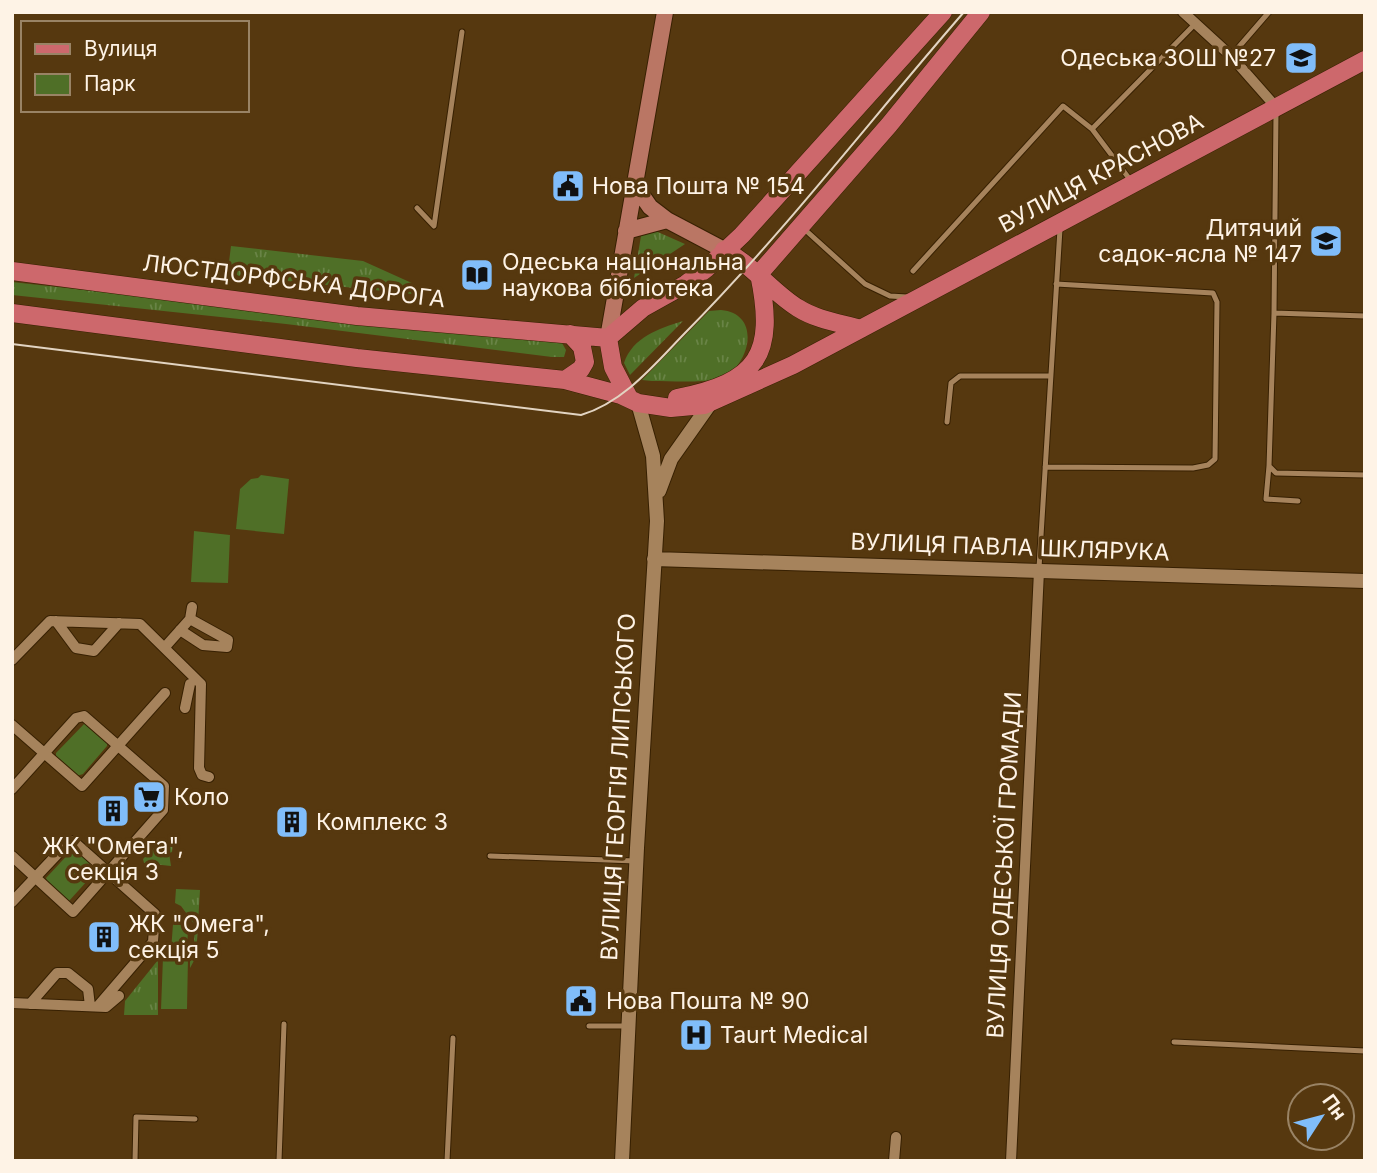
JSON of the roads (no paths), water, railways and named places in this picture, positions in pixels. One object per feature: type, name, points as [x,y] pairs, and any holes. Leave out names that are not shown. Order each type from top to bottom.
[{"type":"main road","points":[[629,396],[613,367],[608,338],[665,12]]},
{"type":"main road","points":[[608,338],[643,307],[686,284],[707,268],[742,234],[943,12]]},
{"type":"main road","points":[[751,268],[801,225],[889,125],[981,12]]},
{"type":"main road","name":"ВУЛИЦЯ КРАСНОВА","points":[[629,396],[671,408],[704,405],[774,374],[1365,60]]},
{"type":"main road","points":[[634,184],[650,207],[667,220],[724,250],[751,268],[797,308],[816,317],[861,329]]},
{"type":"main road","points":[[626,231],[667,220]]},
{"type":"main road","points":[[12,313],[357,358],[565,380],[629,396],[685,396],[725,386],[740,376],[763,346],[765,303],[751,268]]},
{"type":"main road","name":"ЛЮСТДОРФСЬКА ДОРОГА","points":[[12,271],[357,316],[608,338]]},
{"type":"main road","points":[[565,380],[581,369],[585,362],[582,347],[570,334]]},
{"type":"street","points":[[1182,12],[1231,56],[1276,107]]},
{"type":"street","name":"ВУЛИЦЯ ГЕОРГІЯ ЛИПСЬКОГО","points":[[657,499],[671,458],[725,386]]},
{"type":"street","name":"ВУЛИЦЯ ГЕОРГІЯ ЛИПСЬКОГО","points":[[622,1161],[657,499],[653,456],[629,396]]},
{"type":"street","name":"ВУЛИЦЯ ПАВЛА ШКЛЯРУКА","points":[[654,559],[1365,581]]},
{"type":"street","name":"ВУЛИЦЯ ОДЕСЬКОЇ ГРОМАДИ","points":[[1012,1161],[1039,571]]},
{"type":"street","points":[[165,648],[191,613],[228,640],[227,647],[203,645],[180,630]]},
{"type":"street","points":[[12,660],[50,621],[140,624],[203,688],[199,768],[202,775],[209,777]]},
{"type":"street","points":[[56,621],[76,648],[94,651],[119,623]]},
{"type":"street","points":[[181,696],[193,680]]},
{"type":"street","points":[[185,708],[193,680]]},
{"type":"street","points":[[12,725],[82,786],[166,692]]},
{"type":"street","points":[[12,789],[76,718],[81,716],[87,718],[164,786],[163,810],[73,912],[12,856]]},
{"type":"street","points":[[12,902],[66,845],[73,841],[155,914],[153,942],[94,1006]]},
{"type":"street","points":[[30,1004],[57,974],[68,973],[88,989],[94,1006]]},
{"type":"street","points":[[12,1003],[94,1006],[109,1005],[119,996]]},
{"type":"street","points":[[894,1161],[896,1137]]},
{"type":"lane","points":[[1231,56],[1269,12]]},
{"type":"lane","points":[[1092,129],[1195,24]]},
{"type":"lane","points":[[417,208],[433,226],[462,32]]},
{"type":"lane","points":[[913,271],[1063,106],[1092,129],[1133,183]]},
{"type":"lane","points":[[1276,107],[1274,313],[1266,499],[1298,501]]},
{"type":"lane","points":[[1039,571],[1060,222]]},
{"type":"lane","points":[[801,225],[832,256],[880,293],[921,297]]},
{"type":"lane","points":[[1045,467],[1192,468],[1208,465],[1214,459],[1217,302],[1213,293],[1056,284]]},
{"type":"lane","points":[[1274,313],[1365,316]]},
{"type":"lane","points":[[947,422],[951,383],[960,376],[1050,376]]},
{"type":"lane","points":[[1269,466],[1276,472],[1365,475]]},
{"type":"lane","points":[[490,856],[636,861]]},
{"type":"lane","points":[[279,1161],[284,1024]]},
{"type":"lane","points":[[589,1026],[628,1026]]},
{"type":"lane","points":[[447,1161],[453,1038]]},
{"type":"lane","points":[[1174,1042],[1365,1051]]},
{"type":"lane","points":[[135,1161],[136,1117],[195,1119]]},
{"type":"tram line","points":[[12,344],[581,415],[625,392],[721,296],[964,12]]},
{"type":"place","name":"Одеська ЗОШ №27","points":[[1301,58]]},
{"type":"place","name":"Нова Пошта № 154","points":[[568,186]]},
{"type":"place","name":"Дитячий садок-ясла № 147","points":[[1326,241]]},
{"type":"place","name":"Одеська національна наукова бібліотека","points":[[477,275]]},
{"type":"place","name":"Коло","points":[[149,797]]},
{"type":"place","name":"ЖК \"Омега\", секція 3","points":[[113,811]]},
{"type":"place","name":"Комплекс 3","points":[[292,822]]},
{"type":"place","name":"ЖК \"Омега\", секція 5","points":[[104,937]]},
{"type":"place","name":"Нова Пошта № 90","points":[[581,1001]]},
{"type":"place","name":"Taurt Medical","points":[[696,1035]]}]
